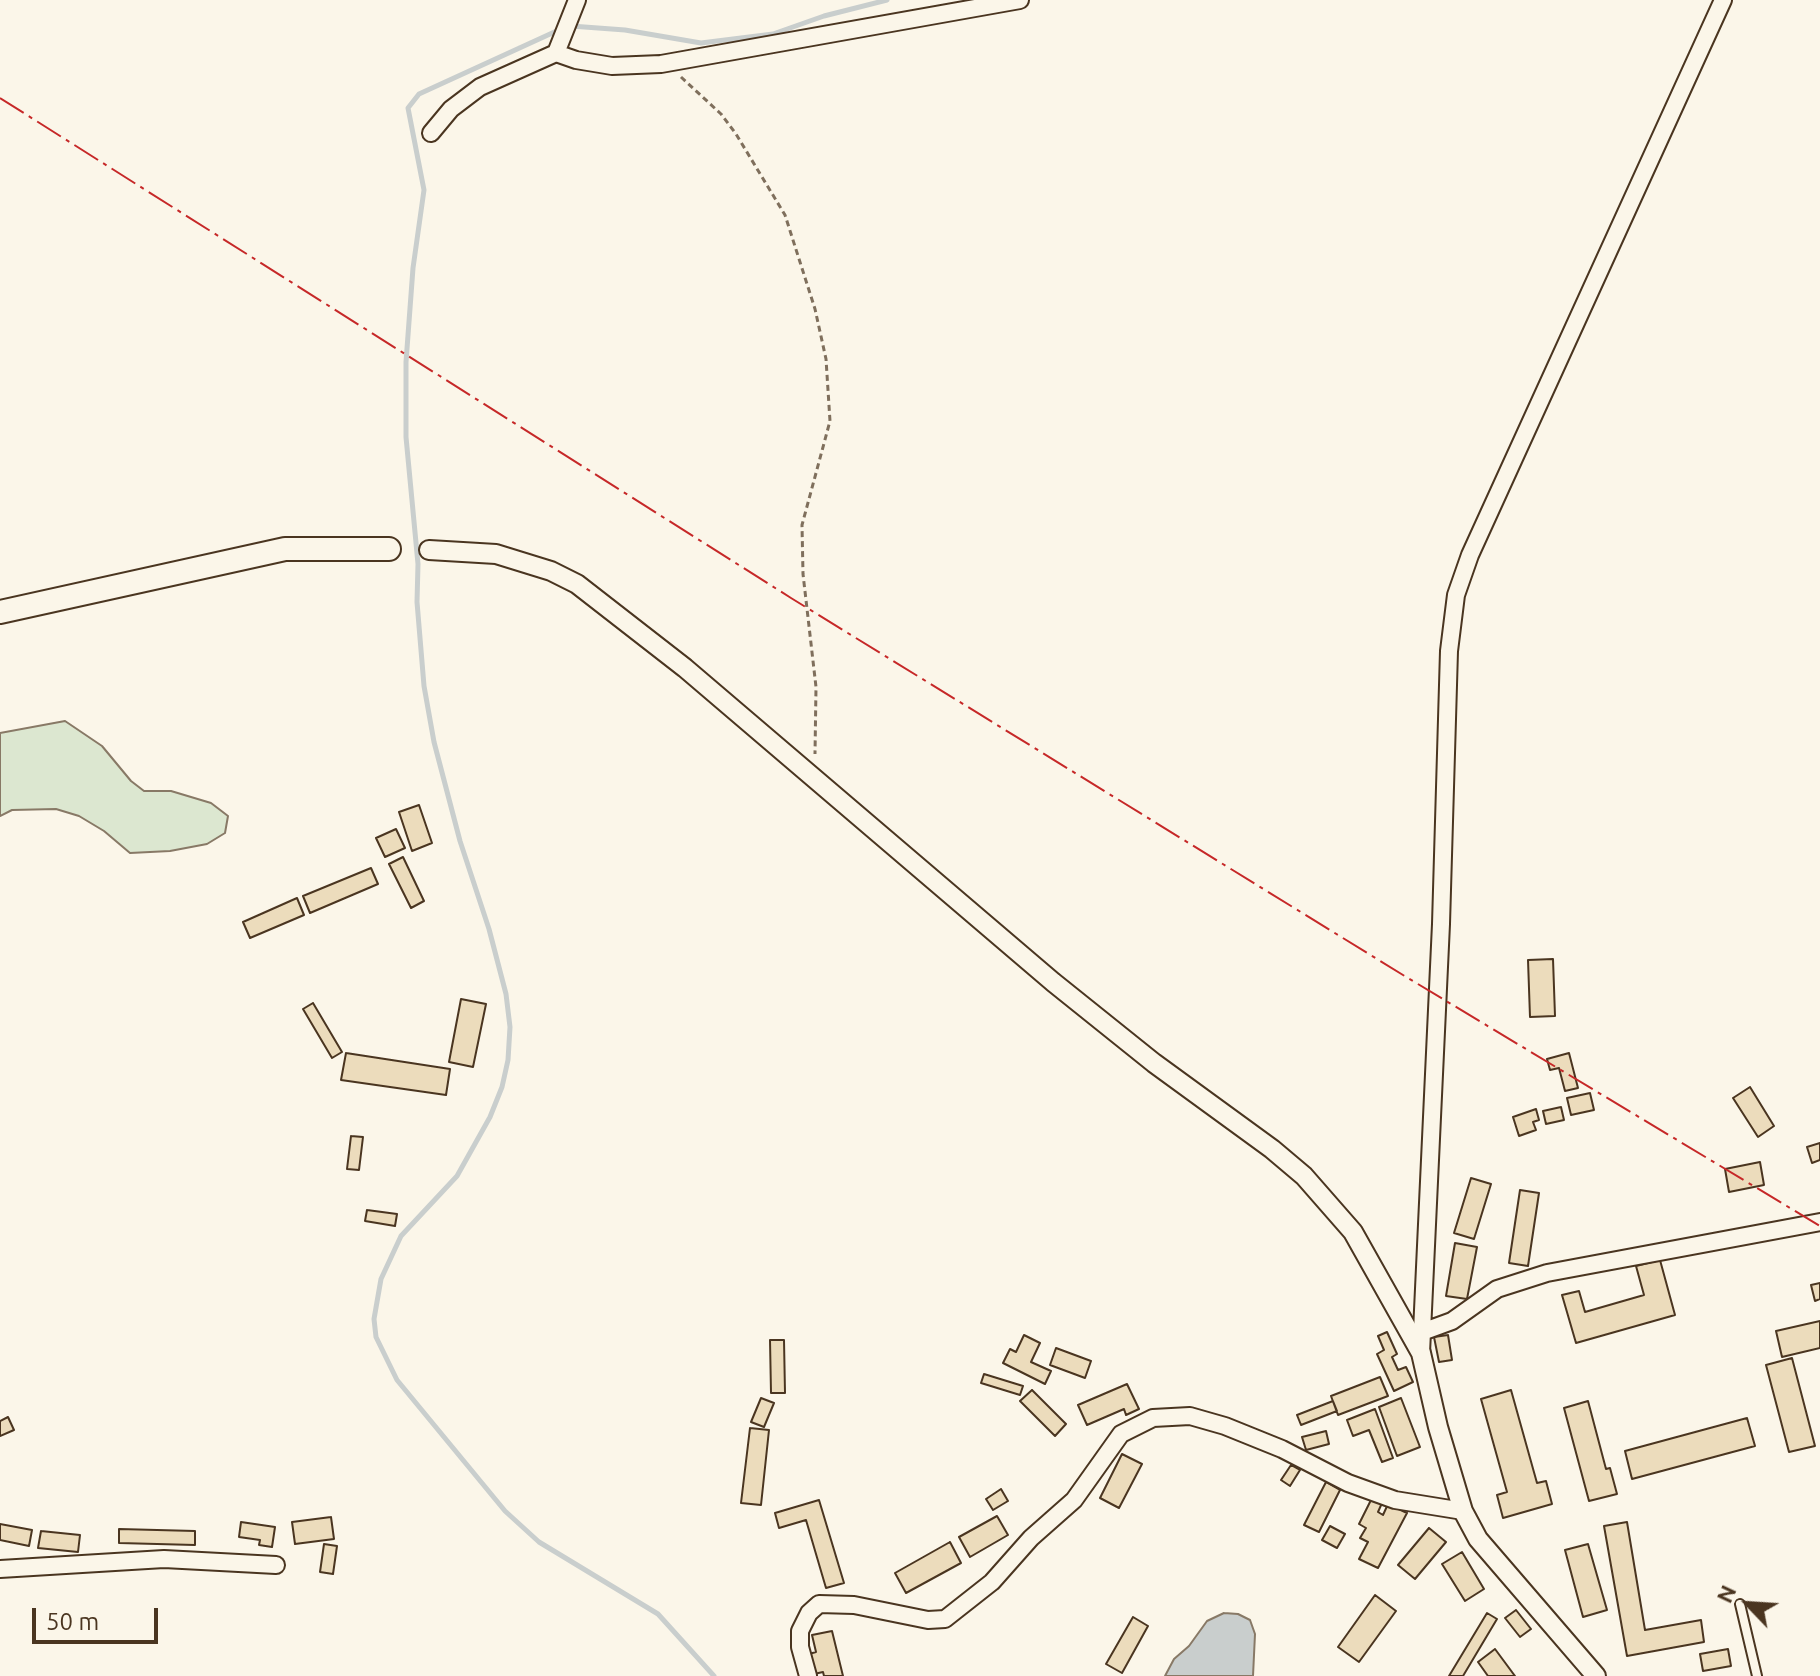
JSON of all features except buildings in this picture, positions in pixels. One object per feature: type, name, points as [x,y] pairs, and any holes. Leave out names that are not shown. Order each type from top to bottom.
[{"type":"main road","points":[[0,612],[285,549],[389,549]]},
{"type":"street","points":[[556,53],[577,0]]},
{"type":"street","points":[[431,133],[451,109],[480,87],[556,53],[612,66],[661,64],[1020,0]]},
{"type":"street","points":[[1596,1676],[1478,1539],[1463,1511],[1438,1427],[1421,1353],[1441,924],[1450,633],[1456,595],[1470,555],[1723,0]]},
{"type":"street","points":[[429,550],[496,554],[551,571],[577,584],[685,668],[1053,982],[1304,1176],[1353,1232],[1421,1353]]},
{"type":"street","points":[[1422,1332],[1452,1321],[1497,1289],[1547,1273],[1820,1222]]},
{"type":"street","points":[[808,1676],[800,1647],[800,1631],[809,1613],[819,1604],[854,1605],[928,1620],[945,1619],[992,1582],[1031,1538],[1074,1500],[1121,1434],[1153,1418],[1190,1416],[1225,1426],[1282,1449],[1348,1483],[1395,1500],[1463,1511]]},
{"type":"street","points":[[0,1569],[164,1559],[276,1565]]},
{"type":"lane","points":[[1740,1604],[1757,1676]]},
{"type":"path","points":[[661,64],[684,78],[721,114],[771,189],[794,239],[826,359],[830,421],[802,525],[803,574],[816,687],[815,753],[809,773]]},
{"type":"green space","points":[[65,721],[102,746],[131,781],[144,791],[171,791],[211,803],[228,816],[225,833],[207,844],[170,851],[130,853],[104,831],[79,816],[56,809],[12,810],[0,816],[0,733]]},
{"type":"shaded area","points":[[1224,1613],[1238,1614],[1250,1620],[1255,1634],[1253,1676],[1165,1676],[1174,1659],[1189,1646],[1207,1621]]},
{"type":"waterway","points":[[571,26],[625,30],[701,43],[773,34],[824,16],[887,0]]},
{"type":"waterway","points":[[561,29],[419,94],[408,108],[424,190],[413,268],[406,362],[406,437],[418,564],[417,602],[424,686],[434,742],[460,841],[489,929],[506,994],[510,1027],[508,1060],[502,1087],[490,1117],[457,1176],[401,1236],[381,1279],[374,1319],[376,1337],[397,1380],[505,1511],[539,1542],[658,1614],[714,1676]]},
{"type":"power","points":[[0,98],[791,598],[1403,975],[1820,1226]]}]
